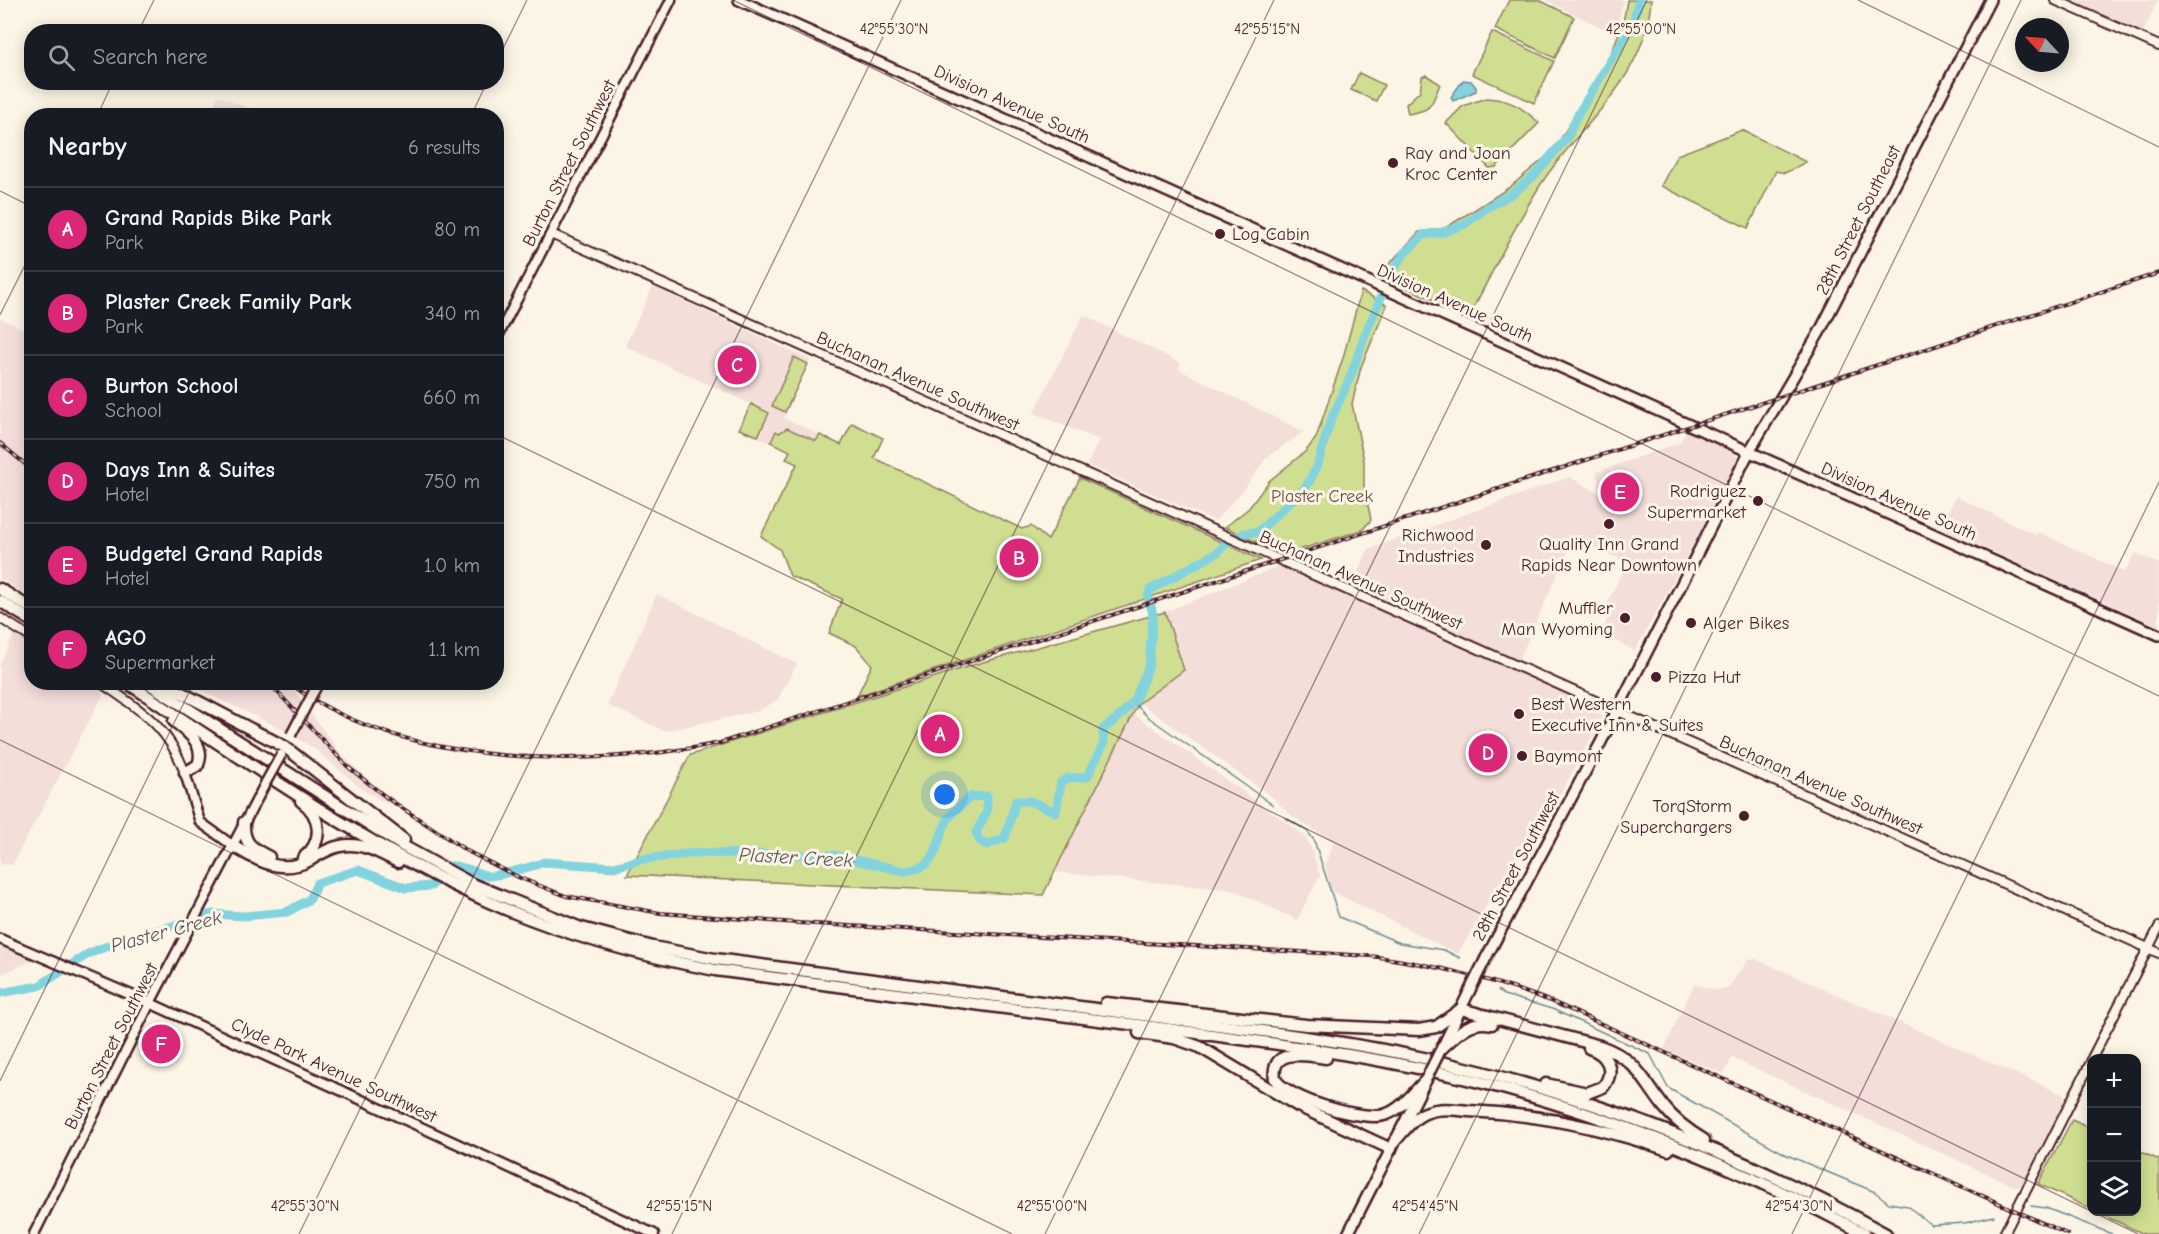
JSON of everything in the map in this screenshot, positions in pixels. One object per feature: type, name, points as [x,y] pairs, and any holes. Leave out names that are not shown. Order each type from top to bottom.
[{"type":"highway","points":[[0,589],[24,604]]},
{"type":"highway","points":[[0,602],[24,616]]},
{"type":"highway","points":[[135,690],[196,741],[200,753],[199,762],[192,771],[185,773]]},
{"type":"highway","points":[[138,690],[289,788],[429,865]]},
{"type":"highway","points":[[158,690],[490,903],[576,931],[628,952],[715,970],[1249,1040],[1399,1064],[1505,1089],[1583,1112],[1676,1146],[1767,1185],[1865,1234]]},
{"type":"highway","points":[[175,690],[283,751],[429,865]]},
{"type":"highway","points":[[244,822],[244,837],[248,845],[265,855],[286,863],[306,856],[316,841],[318,823],[308,807],[295,797],[289,788]]},
{"type":"highway","points":[[232,845],[265,863],[284,868],[298,866],[333,848],[348,845],[373,850],[404,865],[429,865]]},
{"type":"highway","points":[[576,931],[703,957],[1336,1042],[1497,1076],[1590,1092],[1603,1087],[1610,1072],[1606,1059],[1592,1049],[1488,1023],[1466,1027],[1441,1050]]},
{"type":"highway","points":[[985,995],[1039,996],[1284,1023],[1368,1028],[1432,1028],[1461,1009],[1600,1046],[1617,1053],[1639,1071],[1664,1108],[1679,1124],[1743,1163]]},
{"type":"highway","points":[[1000,1008],[1190,1043],[1304,1109],[1392,1145],[1414,1120],[1429,1111],[1519,1115],[1606,1132],[1767,1185]]},
{"type":"highway","points":[[1399,1064],[1290,1055],[1279,1060],[1274,1076],[1279,1085],[1288,1092],[1368,1117],[1394,1111],[1426,1080]]},
{"type":"highway","points":[[1497,1076],[1606,1109],[1743,1163],[1886,1234]]},
{"type":"main road","name":"Burton Street Southwest","points":[[504,325],[671,0]]},
{"type":"main road","name":"Division Avenue South","points":[[739,0],[2159,634]]},
{"type":"main road","name":"28th Street Southeast","points":[[1749,452],[1810,349],[1990,0]]},
{"type":"main road","name":"28th Street Southwest","points":[[1348,1234],[1486,958],[1749,452]]},
{"type":"main road","name":"Burton Street Southwest","points":[[34,1234],[150,1003],[315,690]]},
{"type":"main road","points":[[185,773],[200,822],[232,845]]},
{"type":"main road","name":"Clyde Park Avenue Southwest","points":[[0,939],[150,1003],[654,1234]]},
{"type":"street","points":[[2055,0],[2159,46]]},
{"type":"street","name":"Buchanan Avenue Southwest","points":[[551,234],[2159,953]]},
{"type":"street","points":[[0,618],[24,633]]},
{"type":"street","points":[[112,690],[146,714],[165,732],[185,773]]},
{"type":"street","points":[[2095,1054],[2159,927]]},
{"type":"street","points":[[2004,1234],[2087,1069]]},
{"type":"shaded area","points":[[1545,0],[1624,0],[1615,34]]},
{"type":"shaded area","points":[[2068,0],[2158,0],[2142,34]]},
{"type":"shaded area","points":[[219,96],[248,108],[212,108]]},
{"type":"shaded area","points":[[653,287],[810,360],[784,418],[820,435],[812,450],[790,451],[739,429],[751,404],[625,346]]},
{"type":"shaded area","points":[[1083,315],[1181,363],[1178,369],[1304,432],[1267,457],[1241,493],[1215,521],[1087,465],[1099,440],[1034,413]]},
{"type":"shaded area","points":[[0,318],[24,329],[24,593],[0,578]]},
{"type":"shaded area","points":[[1688,429],[1733,451],[1738,458],[1737,463],[1635,651],[1601,634],[1612,608],[1606,605],[1627,562],[1580,541],[1568,551],[1518,662],[1350,587],[1369,549],[1569,477],[1601,494],[1596,472],[1679,443]]},
{"type":"shaded area","points":[[1956,496],[2036,535],[2038,532],[2125,572],[2135,553],[2159,564],[2159,626],[1944,530],[1942,524]]},
{"type":"shaded area","points":[[1279,566],[1599,711],[1602,718],[1543,825],[1535,822],[1458,954],[1331,891],[1325,865],[1334,842],[1293,817],[1272,797],[1140,703],[1184,670],[1165,612]]},
{"type":"shaded area","points":[[657,594],[797,664],[778,699],[759,711],[665,731],[607,705]]},
{"type":"shaded area","points":[[15,632],[24,638],[24,690],[101,690],[103,695],[12,865],[0,864],[0,664]]},
{"type":"shaded area","points":[[200,690],[293,690],[343,756],[371,783],[394,798],[390,805],[363,790],[315,749],[280,728]]},
{"type":"shaded area","points":[[1134,714],[1304,835],[1312,850],[1320,875],[1297,920],[1233,890],[1054,872]]},
{"type":"shaded area","points":[[0,944],[29,957],[32,961],[0,975]]},
{"type":"shaded area","points":[[1756,959],[2062,1094],[2066,1101],[2025,1185],[2017,1187],[2010,1184],[1732,1058],[1724,1074],[1664,1049],[1694,984],[1714,990],[1728,988],[1748,960]]},
{"type":"green space","points":[[1509,0],[1539,0],[1574,17],[1555,58],[1495,29]]},
{"type":"green space","points":[[1627,0],[1651,0],[1646,29],[1637,54],[1609,99],[1557,161],[1541,184],[1469,316],[1379,275],[1419,232],[1445,228],[1510,187],[1554,150],[1609,58],[1623,23]]},
{"type":"green space","points":[[1492,32],[1554,61],[1534,103],[1472,74]]},
{"type":"green space","points":[[1359,73],[1384,85],[1376,101],[1351,90]]},
{"type":"green space","points":[[1426,75],[1440,84],[1435,98],[1426,109],[1408,114],[1406,104],[1420,91],[1422,77]]},
{"type":"green space","points":[[1486,98],[1502,100],[1515,105],[1539,123],[1496,167],[1489,168],[1446,123],[1463,106]]},
{"type":"green space","points":[[1742,130],[1806,162],[1785,173],[1776,171],[1748,228],[1661,186],[1677,155]]},
{"type":"green space","name":"Plaster Creek","points":[[1361,291],[1387,305],[1361,367],[1352,404],[1364,461],[1364,485],[1371,520],[1362,530],[1281,554],[1225,527],[1249,508],[1269,481],[1306,451],[1316,438],[1343,358]]},
{"type":"green space","points":[[794,357],[808,364],[785,412],[772,406]]},
{"type":"green space","points":[[751,404],[769,413],[758,436],[739,429]]},
{"type":"green space","points":[[852,423],[883,438],[874,458],[1022,529],[1031,526],[1048,540],[1080,478],[1261,560],[857,696],[872,665],[856,646],[829,633],[842,599],[790,576],[780,550],[761,536],[797,464],[786,459],[790,451],[771,442],[776,431],[779,433],[787,428],[816,441],[820,435],[841,445]]},
{"type":"green space","points":[[1165,612],[1184,670],[1138,704],[1043,895],[627,875],[690,755],[976,664]]},
{"type":"green space","points":[[2072,1120],[2087,1127],[2087,1207],[2038,1184]]},
{"type":"green space","points":[[2141,1152],[2159,1160],[2159,1234],[2144,1234],[2105,1216],[2141,1216]]},
{"type":"water","points":[[1463,80],[1471,81],[1476,91],[1453,101],[1451,97]]},
{"type":"waterway","name":"Plaster Creek","points":[[0,993],[39,986],[88,954],[112,944],[212,914],[244,916],[287,912],[310,899],[317,883],[358,870],[406,888],[431,886],[451,866],[492,876],[544,862],[614,867],[644,859],[697,853],[833,855],[904,871],[924,866],[930,861],[949,818],[971,797],[987,796],[987,811],[976,833],[980,841],[987,845],[1005,838],[1016,801],[1030,801],[1056,812],[1061,782],[1068,778],[1087,777],[1104,743],[1103,729],[1118,718],[1135,700],[1149,665],[1153,614],[1148,596],[1150,590],[1218,552],[1224,545],[1245,533],[1258,532],[1306,487],[1317,467],[1330,422],[1352,373],[1364,337],[1391,274],[1404,254],[1423,235],[1444,232],[1465,224],[1488,207],[1513,193],[1534,176],[1568,136],[1577,116],[1633,23],[1639,0]]},
{"type":"waterway","points":[[1133,702],[1148,717],[1273,805]]},
{"type":"waterway","points":[[1286,818],[1307,831],[1314,840],[1339,917],[1400,943],[1444,950],[1460,958]]},
{"type":"waterway","points":[[1498,990],[1504,995],[1552,1009],[1650,1054],[1668,1088],[1787,1155],[1875,1192],[1889,1203],[1908,1206],[1931,1225],[1965,1223],[1994,1216]]},
{"type":"waterway","points":[[2031,1206],[2046,1208],[2112,1234]]},
{"type":"railway","points":[[301,690],[333,710],[384,731],[439,746],[496,755],[555,758],[613,757],[720,743],[2159,273]]},
{"type":"railway","points":[[0,443],[24,463]]},
{"type":"railway","points":[[276,690],[347,766],[387,798],[467,851],[520,878],[566,896],[660,913],[1371,956],[1442,968],[1555,1003],[2067,1234]]},
{"type":"place","name":"Ray and Joan Kroc Center","points":[[1393,163]]},
{"type":"place","name":"Log Cabin","points":[[1220,234]]},
{"type":"place","name":"Burton School","points":[[737,365]]},
{"type":"place","name":"Budgetel Grand Rapids","points":[[1620,492]]},
{"type":"place","name":"Rodriguez Supermarket","points":[[1758,501]]},
{"type":"place","name":"Quality Inn Grand Rapids Near Downtown","points":[[1609,524]]},
{"type":"place","name":"Richwood Industries","points":[[1486,545]]},
{"type":"place","name":"Plaster Creek Family Park","points":[[1019,558]]},
{"type":"place","name":"Muffler Man Wyoming","points":[[1625,618]]},
{"type":"place","name":"Alger Bikes","points":[[1691,623]]},
{"type":"place","name":"Pizza Hut","points":[[1656,677]]},
{"type":"place","name":"Best Western Executive Inn & Suites","points":[[1519,714]]},
{"type":"place","name":"Grand Rapids Bike Park","points":[[940,734]]},
{"type":"place","name":"Days Inn & Suites","points":[[1488,753]]},
{"type":"place","name":"Baymont","points":[[1522,756]]},
{"type":"place","name":"TorqStorm Superchargers","points":[[1744,816]]},
{"type":"place","name":"AGO","points":[[161,1044]]}]
